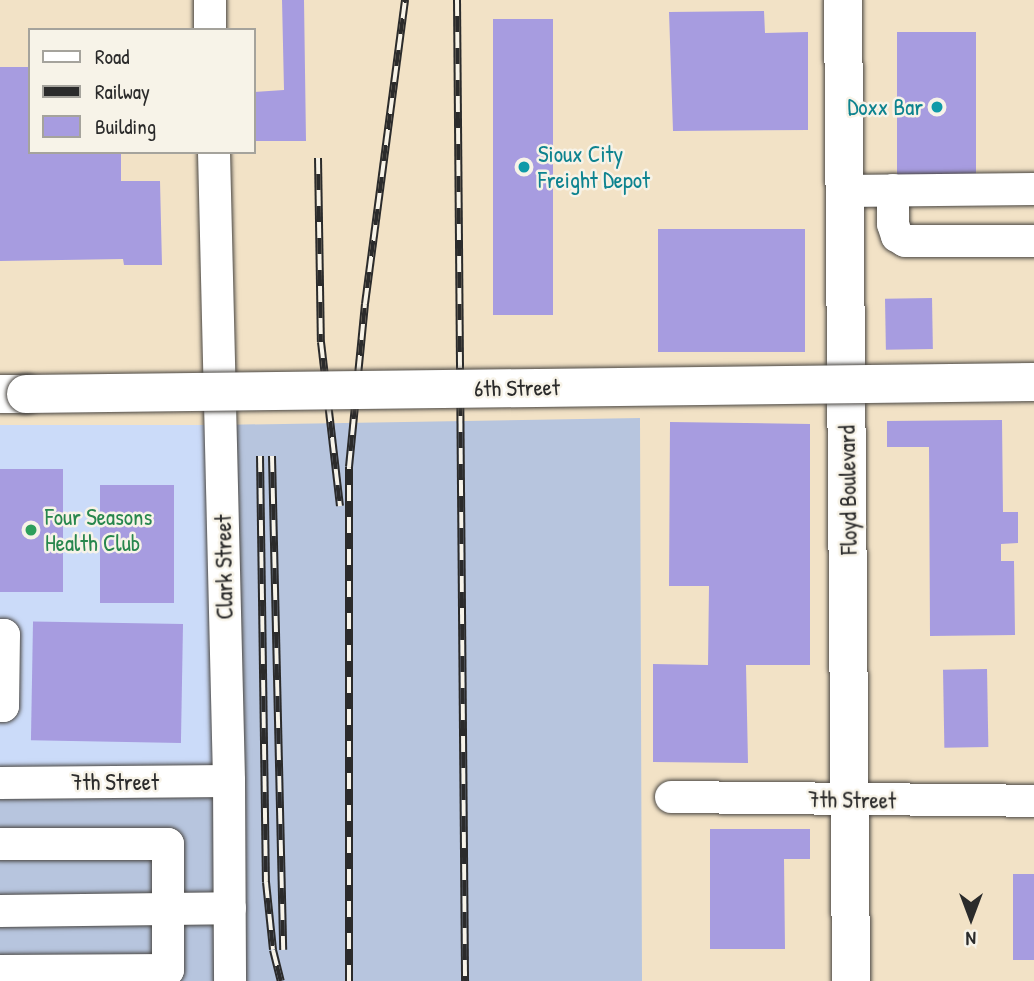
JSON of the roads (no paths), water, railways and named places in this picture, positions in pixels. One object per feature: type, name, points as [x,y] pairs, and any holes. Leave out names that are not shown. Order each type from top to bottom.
[{"type":"main road","name":"Floyd Boulevard","points":[[843,0],[851,981]]},
{"type":"main road","name":"6th Street","points":[[13,394],[1034,382]]},
{"type":"street","points":[[210,0],[211,28]]},
{"type":"street","name":"Clark Street","points":[[214,154],[229,781],[230,981]]},
{"type":"street","points":[[845,191],[1034,189]]},
{"type":"street","points":[[892,190],[893,224],[897,236],[905,241],[1034,241]]},
{"type":"street","points":[[0,635],[4,635],[4,646],[3,706],[0,706]]},
{"type":"street","name":"7th Street","points":[[0,783],[229,781]]},
{"type":"street","name":"7th Street","points":[[671,797],[1034,801]]},
{"type":"street","points":[[0,844],[168,844],[168,970],[0,971]]},
{"type":"street","points":[[0,911],[230,908]]},
{"type":"railway","points":[[349,981],[349,467],[365,304],[405,0]]},
{"type":"railway","points":[[457,0],[465,981]]},
{"type":"railway","points":[[318,158],[321,342],[340,506]]},
{"type":"railway","points":[[260,456],[266,882],[273,950],[281,981]]},
{"type":"railway","points":[[272,456],[283,950]]},
{"type":"place","name":"Doxx Bar","points":[[937,107]]},
{"type":"place","name":"Sioux City Freight Depot","points":[[524,167]]},
{"type":"place","name":"Four Seasons Health Club","points":[[31,530]]}]
